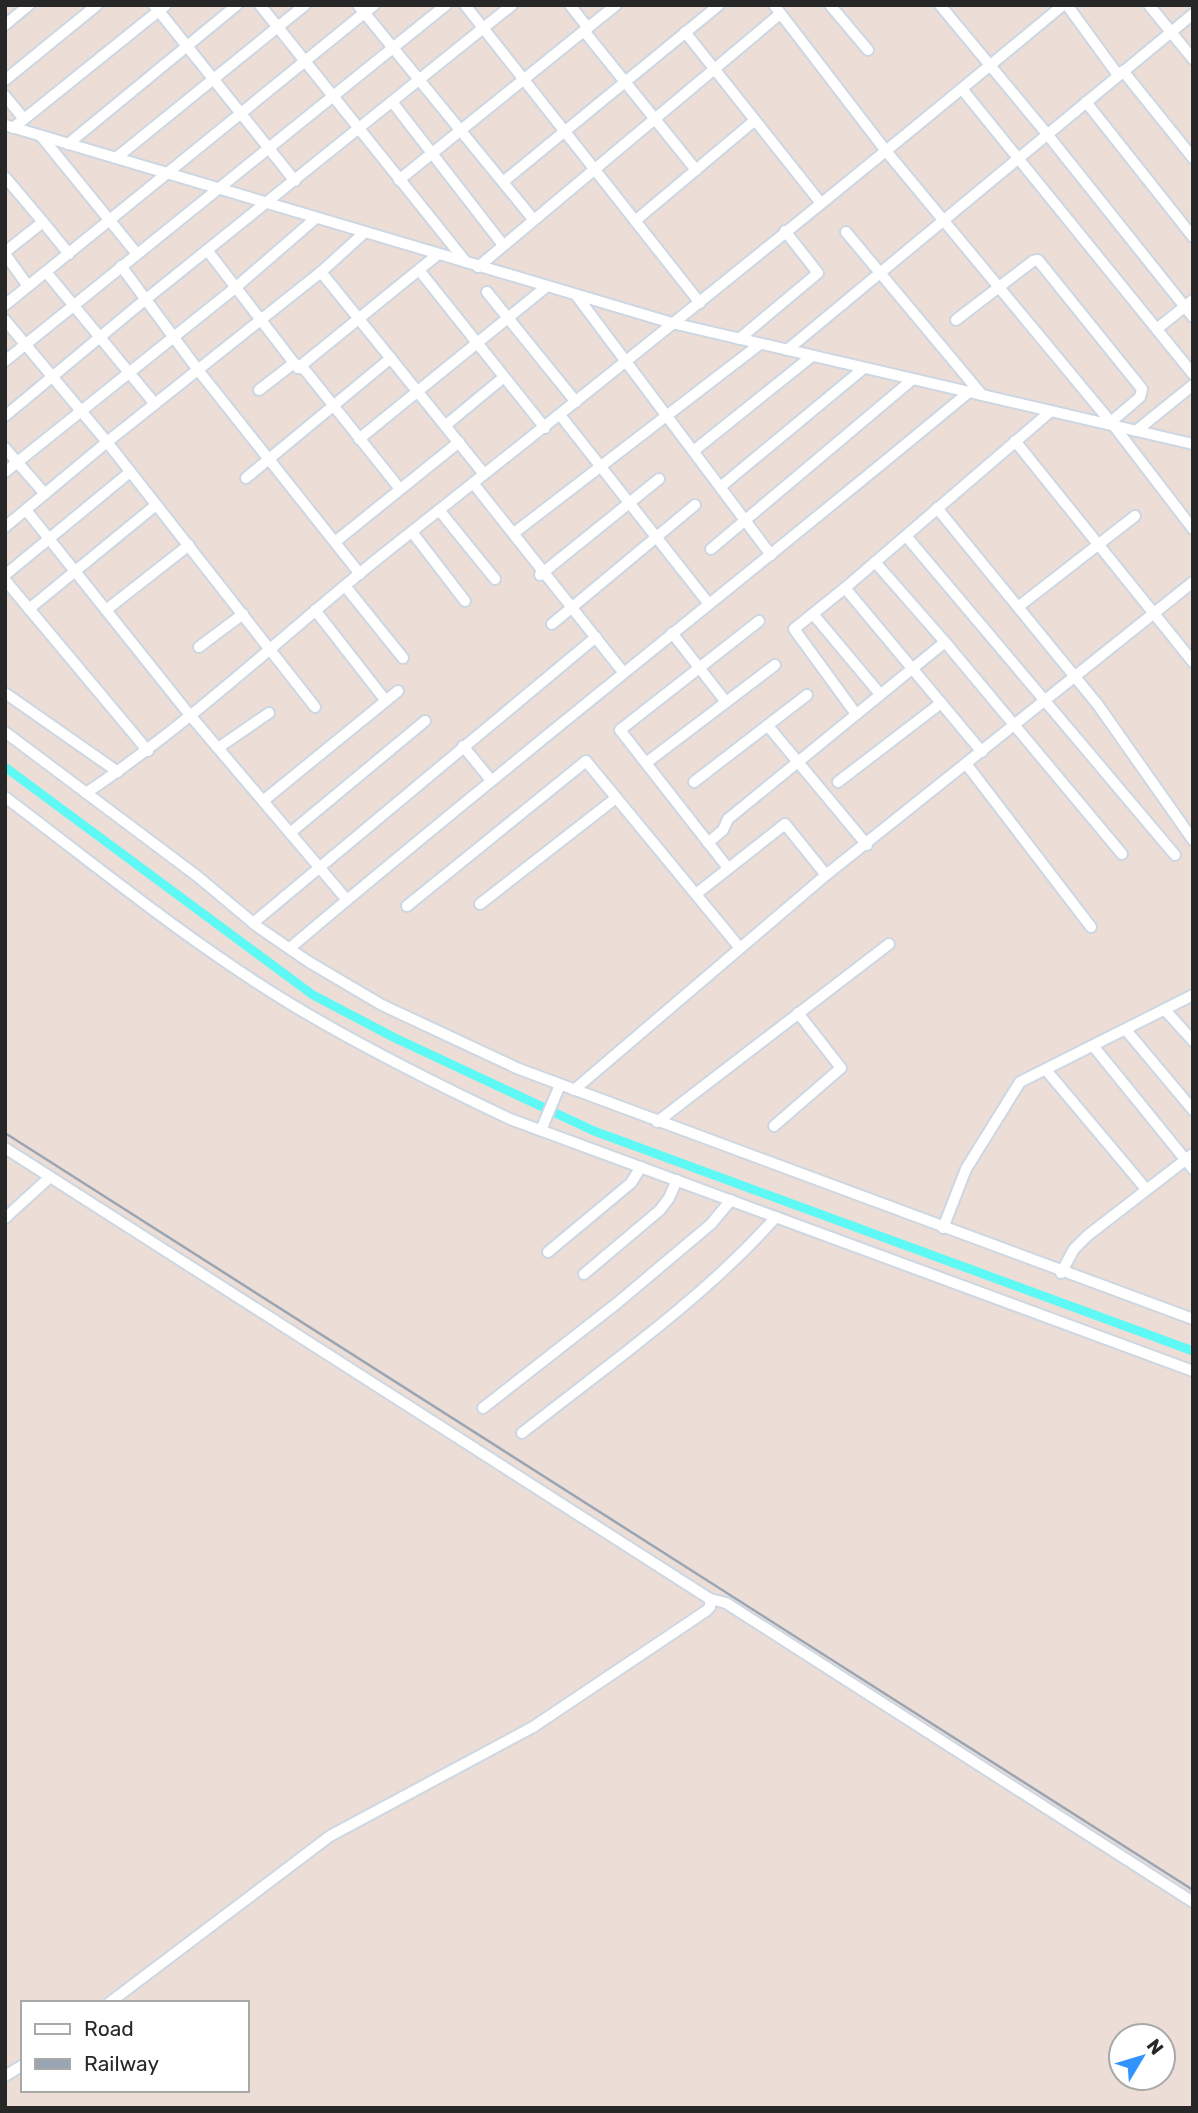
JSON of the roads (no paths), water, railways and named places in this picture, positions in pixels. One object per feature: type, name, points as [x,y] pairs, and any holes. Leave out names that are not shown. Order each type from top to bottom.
[{"type":"street","points":[[5,25],[29,5]]},
{"type":"street","points":[[5,80],[97,5]]},
{"type":"street","points":[[68,144],[237,5]]},
{"type":"street","points":[[260,5],[398,180],[473,265]]},
{"type":"street","points":[[116,158],[305,5]]},
{"type":"street","points":[[5,305],[304,61],[361,9],[374,5]]},
{"type":"street","points":[[5,361],[446,5]]},
{"type":"street","points":[[465,5],[700,303]]},
{"type":"street","points":[[5,416],[512,5]]},
{"type":"street","points":[[570,5],[654,119],[696,170]]},
{"type":"street","points":[[398,180],[616,5]]},
{"type":"street","points":[[830,5],[868,50]]},
{"type":"street","points":[[940,5],[1189,303],[1193,317]]},
{"type":"street","points":[[86,793],[148,751],[315,610],[625,364],[820,202],[886,152],[1065,5],[1193,158]]},
{"type":"street","points":[[1149,5],[1193,59]]},
{"type":"street","points":[[503,182],[715,6]]},
{"type":"street","points":[[9,126],[24,119],[159,7],[186,45],[295,181]]},
{"type":"street","points":[[361,9],[533,219]]},
{"type":"street","points":[[473,265],[503,246],[714,70],[777,10],[886,152],[1112,424],[1193,529]]},
{"type":"street","points":[[787,350],[1193,13]]},
{"type":"street","points":[[685,32],[820,202]]},
{"type":"street","points":[[962,89],[1193,374]]},
{"type":"street","points":[[5,96],[24,119]]},
{"type":"street","points":[[1086,102],[1193,237]]},
{"type":"street","points":[[393,103],[503,246]]},
{"type":"street","points":[[635,221],[754,121]]},
{"type":"street","points":[[9,126],[672,323],[1193,444]]},
{"type":"street","points":[[41,136],[137,254]]},
{"type":"street","points":[[5,177],[69,254]]},
{"type":"street","points":[[5,472],[235,288],[316,218]]},
{"type":"street","points":[[29,286],[5,253],[43,222]]},
{"type":"street","points":[[739,339],[818,273],[785,231]]},
{"type":"street","points":[[846,232],[982,395]]},
{"type":"street","points":[[5,527],[321,272],[364,233]]},
{"type":"street","points":[[207,250],[296,365],[305,370],[400,489]]},
{"type":"street","points":[[259,390],[359,318],[437,255]]},
{"type":"street","points":[[956,320],[1033,261],[1043,265],[1142,389],[1140,397],[1112,424]]},
{"type":"street","points":[[121,266],[173,338],[360,574]]},
{"type":"street","points":[[419,270],[545,428]]},
{"type":"street","points":[[46,272],[155,404]]},
{"type":"street","points":[[321,272],[484,474]]},
{"type":"street","points":[[359,439],[546,286]]},
{"type":"street","points":[[487,292],[576,402]]},
{"type":"street","points":[[576,295],[625,364],[771,555]]},
{"type":"street","points":[[1158,328],[1189,303]]},
{"type":"street","points":[[5,320],[107,442],[315,707]]},
{"type":"street","points":[[513,533],[760,344]]},
{"type":"street","points":[[696,449],[812,356]]},
{"type":"street","points":[[246,478],[391,358]]},
{"type":"street","points":[[724,484],[864,368]]},
{"type":"street","points":[[446,425],[504,377]]},
{"type":"street","points":[[711,549],[912,379]]},
{"type":"street","points":[[1136,431],[1193,385]]},
{"type":"street","points":[[290,948],[491,779],[969,392]]},
{"type":"street","points":[[856,714],[794,629],[1051,411]]},
{"type":"street","points":[[560,415],[709,604]]},
{"type":"street","points":[[1015,441],[1193,662]]},
{"type":"street","points":[[335,542],[459,442]]},
{"type":"street","points":[[5,448],[45,494]]},
{"type":"street","points":[[130,472],[5,578],[148,751]]},
{"type":"street","points":[[542,573],[659,480]]},
{"type":"street","points":[[473,483],[623,672]]},
{"type":"street","points":[[29,609],[156,505]]},
{"type":"street","points":[[552,624],[695,505]]},
{"type":"street","points":[[937,508],[1075,677],[1193,840]]},
{"type":"street","points":[[26,510],[190,714],[346,900]]},
{"type":"street","points":[[439,510],[495,579]]},
{"type":"street","points":[[1018,607],[1135,516]]},
{"type":"street","points":[[412,532],[465,601]]},
{"type":"street","points":[[906,536],[1175,855]]},
{"type":"street","points":[[106,610],[188,545]]},
{"type":"street","points":[[875,562],[1122,854]]},
{"type":"street","points":[[574,1090],[826,875],[867,845],[1193,582]]},
{"type":"street","points":[[345,586],[403,658]]},
{"type":"street","points":[[845,588],[982,752]]},
{"type":"street","points":[[315,610],[386,701]]},
{"type":"street","points":[[199,647],[243,614]]},
{"type":"street","points":[[813,614],[880,694]]},
{"type":"street","points":[[728,868],[620,730],[759,621]]},
{"type":"street","points":[[673,633],[726,702]]},
{"type":"street","points":[[253,923],[318,866],[596,637]]},
{"type":"street","points":[[708,842],[723,830],[728,819],[945,642]]},
{"type":"street","points":[[646,763],[775,665]]},
{"type":"street","points":[[262,801],[398,691]]},
{"type":"street","points":[[5,693],[118,772]]},
{"type":"street","points":[[694,782],[807,695]]},
{"type":"street","points":[[838,782],[941,703]]},
{"type":"street","points":[[218,748],[269,713]]},
{"type":"street","points":[[290,833],[425,721]]},
{"type":"street","points":[[768,726],[867,845]]},
{"type":"street","points":[[5,732],[253,923],[382,1005],[558,1091],[574,1090],[1061,1273],[1193,1319]]},
{"type":"street","points":[[463,746],[491,779]]},
{"type":"street","points":[[407,906],[586,761],[740,948]]},
{"type":"street","points":[[967,765],[1091,928]]},
{"type":"street","points":[[5,796],[198,942],[288,1002],[424,1078],[510,1119],[542,1128],[1193,1371]]},
{"type":"street","points":[[481,904],[616,798]]},
{"type":"street","points":[[696,894],[785,824],[826,875]]},
{"type":"street","points":[[657,1122],[889,944]]},
{"type":"street","points":[[943,1228],[966,1169],[1020,1082],[1193,995]]},
{"type":"street","points":[[1165,1010],[1193,1041]]},
{"type":"street","points":[[774,1126],[841,1068],[798,1013]]},
{"type":"street","points":[[1126,1030],[1193,1110]]},
{"type":"street","points":[[1061,1273],[1080,1242],[1146,1189],[1190,1161],[1094,1046]]},
{"type":"street","points":[[1046,1070],[1146,1189]]},
{"type":"street","points":[[542,1128],[558,1091]]},
{"type":"street","points":[[5,1148],[710,1600],[726,1602],[1193,1902]]},
{"type":"street","points":[[548,1252],[631,1183],[641,1167]]},
{"type":"street","points":[[5,1219],[50,1177]]},
{"type":"street","points":[[584,1274],[660,1210],[677,1180]]},
{"type":"street","points":[[483,1408],[648,1277],[721,1214],[731,1200]]},
{"type":"street","points":[[522,1433],[658,1325],[738,1255],[776,1217]]},
{"type":"street","points":[[112,2001],[330,1836],[533,1727],[706,1611],[710,1607],[710,1600]]},
{"type":"street","points":[[5,2076],[21,2065]]},
{"type":"waterway","points":[[5,767],[313,995],[395,1038],[594,1131],[1193,1351]]},
{"type":"railway","points":[[5,1133],[1193,1890]]}]
